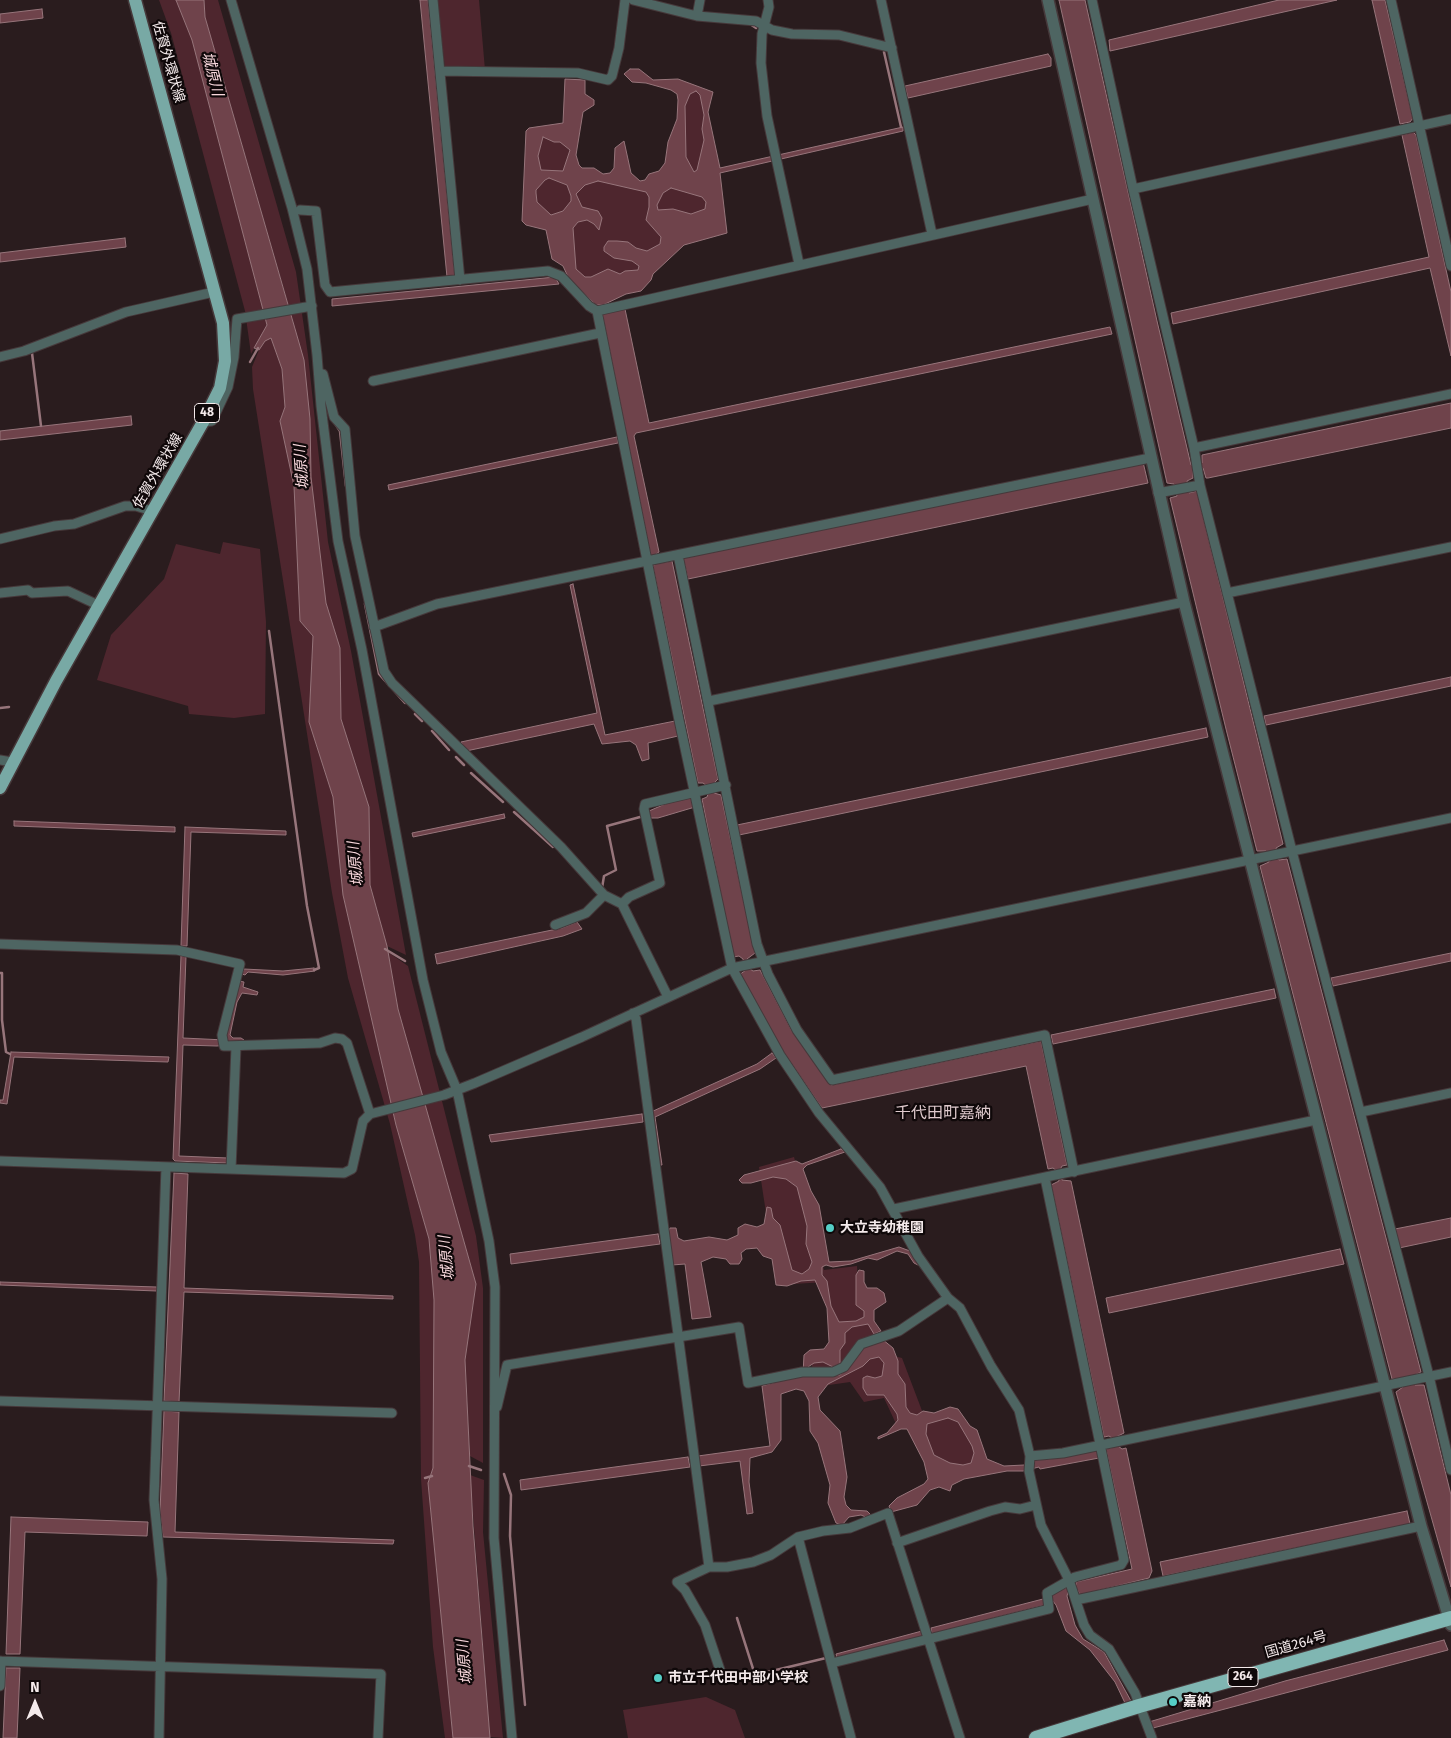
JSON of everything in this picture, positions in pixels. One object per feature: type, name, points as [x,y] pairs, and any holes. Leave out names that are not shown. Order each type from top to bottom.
[{"type":"highway","name":"国道264号","points":[[1036,1738],[1139,1706],[1450,1620]]},
{"type":"main road","name":"佐賀外環状線","points":[[0,788],[6,761],[98,606],[203,422],[220,388],[225,361],[223,323],[135,0]]},
{"type":"street","points":[[231,0],[292,208],[307,269],[318,355],[320,406],[338,541],[364,660],[422,980],[441,1052],[457,1090],[489,1241],[495,1287],[494,1538],[512,1738]]},
{"type":"street","points":[[238,0],[240,28]]},
{"type":"street","points":[[433,0],[460,280]]},
{"type":"street","points":[[440,71],[578,73],[608,80],[612,76],[619,48],[625,0]]},
{"type":"street","points":[[634,0],[697,16],[756,21],[772,30],[792,34],[839,35],[892,48]]},
{"type":"street","points":[[697,16],[700,0]]},
{"type":"street","points":[[768,0],[769,7],[762,34],[762,63],[775,158],[799,264]]},
{"type":"street","points":[[880,0],[932,234]]},
{"type":"street","points":[[1048,0],[1158,494],[1184,602],[1385,1386],[1422,1526],[1450,1620]]},
{"type":"street","points":[[1092,0],[1133,189],[1194,448],[1200,485],[1292,851],[1429,1376],[1451,1470]]},
{"type":"street","points":[[1391,0],[1451,266]]},
{"type":"street","points":[[1133,189],[1451,118]]},
{"type":"street","points":[[597,311],[1093,199]]},
{"type":"street","points":[[300,210],[316,211],[320,228],[325,285],[330,292],[548,271],[554,272],[597,311],[600,333],[653,560],[695,791],[732,968],[780,1055],[807,1098],[880,1187],[894,1209],[918,1256],[948,1298],[960,1308],[991,1366],[1019,1410],[1036,1505],[1047,1539],[1072,1589],[1087,1630],[1090,1635],[1109,1649],[1135,1693],[1152,1738]]},
{"type":"street","points":[[0,357],[24,351],[126,312],[214,292]]},
{"type":"street","points":[[203,422],[212,421],[228,387],[234,356],[237,319],[312,306]]},
{"type":"street","points":[[373,381],[600,333]]},
{"type":"street","points":[[318,355],[334,417],[345,429],[356,536],[384,671],[392,683],[561,847],[604,895],[622,904],[668,996]]},
{"type":"street","points":[[1194,448],[1451,394]]},
{"type":"street","points":[[374,627],[437,604],[1150,458]]},
{"type":"street","points":[[1158,494],[1200,485]]},
{"type":"street","points":[[0,539],[54,526],[74,524],[124,506],[136,506],[152,511]]},
{"type":"street","points":[[1228,593],[1451,547]]},
{"type":"street","points":[[678,555],[762,960],[797,1030],[832,1080],[1045,1035],[1074,1172]]},
{"type":"street","points":[[0,593],[28,590],[32,593],[68,591],[98,606]]},
{"type":"street","points":[[709,702],[1184,602]]},
{"type":"street","points":[[622,904],[629,897],[660,883],[644,809],[645,804],[726,785]]},
{"type":"street","points":[[0,1160],[344,1173],[352,1169],[363,1121],[373,1114],[457,1090],[732,968],[762,960],[1451,818]]},
{"type":"street","points":[[556,925],[586,913],[604,895]]},
{"type":"street","points":[[0,944],[177,950],[240,964],[222,1042],[236,1047],[255,1044],[320,1043],[335,1038],[342,1039],[347,1043],[373,1114]]},
{"type":"street","points":[[633,1013],[636,1020],[709,1568]]},
{"type":"street","points":[[231,1169],[236,1047]]},
{"type":"street","points":[[1361,1112],[1451,1093]]},
{"type":"street","points":[[894,1209],[1316,1120]]},
{"type":"street","points":[[159,1738],[162,1580],[154,1500],[166,1167]]},
{"type":"street","points":[[1045,1178],[1124,1560],[1121,1565],[1072,1589]]},
{"type":"street","points":[[493,1424],[507,1365],[740,1327],[748,1383],[806,1372],[833,1372],[844,1367],[861,1344],[899,1331],[948,1298]]},
{"type":"street","points":[[1029,1463],[1101,1444],[1451,1372]]},
{"type":"street","points":[[0,1401],[392,1413]]},
{"type":"street","points":[[897,1544],[990,1510],[1005,1507],[1020,1509],[1036,1505]]},
{"type":"street","points":[[721,1673],[705,1625],[685,1590],[677,1582],[709,1568],[753,1562],[771,1555],[798,1537],[823,1531],[850,1528],[888,1513],[930,1638],[960,1738]]},
{"type":"street","points":[[832,1663],[1049,1609],[1047,1593],[1422,1526]]},
{"type":"street","points":[[798,1537],[851,1738]]},
{"type":"street","points":[[0,1686],[0,1661],[381,1674],[378,1738]]},
{"type":"shaded area","points":[[159,0],[176,0],[192,40],[267,325],[251,354],[245,311],[171,33]]},
{"type":"shaded area","points":[[204,0],[218,0],[296,272],[308,355],[328,542],[351,651],[406,955],[387,946],[370,885],[369,807],[341,719],[340,648],[326,603],[311,477],[310,419],[293,321],[205,17]]},
{"type":"shaded area","points":[[437,0],[479,0],[485,70],[445,68]]},
{"type":"shaded area","points":[[681,86],[705,93],[718,226],[681,231],[637,282],[599,293],[572,273],[555,223],[526,217],[534,136],[574,126],[572,172],[650,188],[676,175]]},
{"type":"shaded area","points":[[271,338],[282,369],[285,407],[280,421],[294,486],[300,621],[313,636],[309,722],[333,797],[343,895],[396,1125],[429,1239],[434,1300],[433,1468],[428,1483],[453,1738],[445,1738],[433,1647],[421,1479],[419,1262],[415,1235],[390,1124],[348,978],[332,893],[253,389],[252,367],[265,340]]},
{"type":"shaded area","points":[[223,542],[260,549],[266,622],[265,714],[234,718],[189,714],[188,706],[97,680],[111,635],[164,579],[176,544],[220,554]]},
{"type":"shaded area","points":[[388,952],[408,966],[476,1236],[483,1288],[483,1463],[470,1456],[465,1360],[476,1284],[398,1009]]},
{"type":"shaded area","points":[[794,1157],[824,1270],[857,1266],[859,1303],[870,1308],[881,1353],[902,1358],[924,1416],[959,1416],[988,1471],[934,1484],[909,1425],[897,1426],[884,1398],[864,1402],[850,1382],[815,1387],[810,1352],[836,1351],[826,1282],[777,1285],[759,1167]]},
{"type":"shaded area","points":[[470,1475],[484,1480],[483,1532],[503,1738],[490,1737]]},
{"type":"shaded area","points":[[706,1697],[735,1710],[745,1738],[628,1738],[623,1710]]},
{"type":"water","name":"城原川","points":[[176,0],[204,0],[205,17],[304,360],[310,419],[311,477],[326,603],[340,648],[341,719],[369,807],[370,885],[387,946],[398,1009],[476,1284],[465,1360],[473,1526],[490,1738],[453,1738],[428,1483],[433,1468],[434,1300],[429,1239],[396,1125],[343,895],[333,797],[309,722],[313,636],[300,621],[294,486],[280,421],[285,407],[282,369],[271,338],[265,341],[259,350],[254,348],[267,325],[192,40]]},
{"type":"water","points":[[420,0],[428,0],[455,276],[447,277]]},
{"type":"water","points":[[1059,0],[1085,0],[1191,465],[1202,463],[1202,455],[1451,403],[1451,428],[1208,478],[1206,478],[1203,468],[1193,469],[1193,478],[1187,481],[1189,493],[1197,491],[1283,844],[1276,848],[1279,860],[1287,859],[1421,1372],[1413,1376],[1415,1385],[1424,1385],[1451,1495],[1451,1587],[1396,1392],[1403,1387],[1402,1379],[1392,1379],[1260,866],[1269,862],[1266,851],[1257,851],[1226,729],[1170,498],[1177,496],[1174,484],[1167,483]]},
{"type":"water","points":[[1279,0],[1337,0],[1110,51],[1109,40]]},
{"type":"water","points":[[1372,0],[1385,0],[1413,118],[1410,122],[1400,124]]},
{"type":"water","points":[[42,9],[43,18],[0,23],[0,14]]},
{"type":"water","points":[[1048,54],[1051,58],[1051,66],[908,98],[905,86]]},
{"type":"water","points":[[630,69],[639,69],[653,80],[678,79],[713,92],[708,112],[720,168],[903,127],[903,131],[720,173],[727,233],[684,245],[653,274],[651,280],[641,291],[626,294],[603,305],[596,305],[569,279],[563,266],[552,259],[546,230],[526,225],[522,221],[526,131],[529,128],[563,123],[565,79],[585,80],[585,94],[594,100],[594,105],[583,112],[576,155],[579,165],[582,168],[594,168],[603,174],[610,173],[614,168],[615,148],[624,141],[631,173],[640,181],[645,180],[649,174],[659,171],[665,163],[668,142],[677,119],[677,94],[671,90],[646,83],[632,82],[624,74]],"holes":[[[696,91],[700,95],[704,115],[702,129],[704,140],[697,170],[694,172],[686,157],[685,106],[690,94]],[[543,137],[554,142],[560,142],[570,150],[563,171],[541,170],[538,156]],[[549,178],[567,185],[571,201],[563,211],[551,215],[537,202],[536,190]],[[598,181],[646,192],[649,197],[646,220],[661,237],[660,244],[647,251],[636,248],[628,242],[608,241],[604,247],[604,251],[614,258],[632,261],[639,266],[638,270],[625,271],[620,274],[608,269],[591,277],[585,277],[576,269],[573,228],[578,222],[587,220],[599,230],[602,218],[598,211],[582,207],[576,194],[585,185]],[[671,188],[702,197],[706,202],[705,209],[691,214],[673,209],[658,210],[657,205],[663,193]]]},
{"type":"water","points":[[1413,132],[1416,135],[1451,292],[1451,356],[1430,268],[1173,324],[1171,313],[1429,257],[1402,135]]},
{"type":"water","points":[[125,238],[126,247],[0,262],[0,253]]},
{"type":"water","points":[[555,277],[559,284],[332,306],[332,299]]},
{"type":"water","points":[[625,309],[649,423],[1110,327],[1112,334],[636,433],[634,436],[659,552],[656,554],[658,563],[672,561],[718,779],[712,785],[714,793],[721,795],[755,953],[747,959],[750,969],[753,971],[760,970],[792,1031],[831,1085],[1041,1041],[1067,1165],[1062,1166],[1060,1170],[1062,1180],[1071,1181],[1124,1433],[1116,1437],[1118,1446],[1122,1449],[1126,1448],[1152,1571],[1149,1578],[1080,1595],[1077,1589],[1068,1592],[1067,1596],[1075,1625],[1083,1639],[1104,1652],[1131,1701],[1125,1703],[1115,1682],[1090,1650],[1066,1631],[1056,1605],[1052,1600],[1052,1595],[1076,1585],[1076,1582],[1132,1569],[1106,1449],[1114,1447],[1112,1438],[1109,1436],[1104,1437],[1051,1185],[1059,1181],[1057,1171],[1053,1168],[1048,1169],[1026,1066],[822,1108],[782,1050],[739,975],[746,970],[743,959],[739,956],[733,957],[702,799],[707,797],[707,786],[703,783],[698,783],[653,567],[655,563],[650,553],[602,313]]},
{"type":"water","points":[[131,416],[132,425],[0,440],[0,431]]},
{"type":"water","points":[[617,437],[618,443],[389,490],[388,485]]},
{"type":"water","points":[[1143,462],[1148,483],[688,579],[683,558]]},
{"type":"water","points":[[573,584],[605,735],[675,721],[678,736],[648,743],[649,759],[642,761],[636,745],[630,741],[602,744],[594,724],[466,751],[461,742],[597,713],[570,585]]},
{"type":"water","points":[[1451,677],[1451,686],[1266,725],[1264,716]]},
{"type":"water","points":[[1206,728],[1208,737],[739,835],[737,825]]},
{"type":"water","points":[[692,797],[695,807],[658,818],[650,818],[649,811],[672,801]]},
{"type":"water","points":[[504,814],[505,818],[413,837],[412,833]]},
{"type":"water","points":[[14,821],[175,827],[175,832],[14,826]]},
{"type":"water","points":[[185,827],[286,831],[286,835],[191,832],[187,946],[181,946]]},
{"type":"water","points":[[577,922],[582,929],[563,936],[437,964],[435,954],[562,928]]},
{"type":"water","points":[[1451,953],[1451,961],[1333,986],[1331,978]]},
{"type":"water","points":[[181,956],[186,956],[183,1038],[225,1040],[239,981],[244,982],[243,987],[258,992],[257,995],[242,993],[237,1002],[230,1035],[233,1038],[244,1040],[242,1043],[217,1046],[183,1045],[179,1156],[228,1158],[227,1163],[175,1161],[173,1159]]},
{"type":"water","points":[[314,968],[315,971],[283,975],[248,972],[245,975],[242,974],[244,969],[283,971]]},
{"type":"water","points":[[1274,989],[1276,998],[1053,1044],[1051,1035]]},
{"type":"water","points":[[11,1052],[169,1057],[168,1062],[14,1057],[7,1104],[0,1103],[0,1100],[3,1100]]},
{"type":"water","points":[[772,1053],[776,1058],[760,1069],[655,1117],[662,1165],[658,1165],[651,1112],[757,1064]]},
{"type":"water","points":[[642,1114],[643,1122],[491,1142],[489,1135]]},
{"type":"water","points":[[841,1149],[845,1152],[807,1165],[803,1169],[811,1191],[819,1205],[829,1262],[851,1261],[899,1247],[910,1251],[920,1266],[914,1263],[908,1254],[897,1251],[877,1260],[868,1258],[851,1264],[833,1267],[826,1265],[822,1267],[822,1275],[827,1281],[831,1306],[839,1322],[856,1321],[864,1317],[864,1311],[856,1305],[856,1275],[859,1270],[864,1271],[864,1282],[867,1288],[877,1288],[884,1293],[886,1302],[874,1310],[874,1321],[881,1331],[874,1334],[868,1324],[852,1327],[845,1333],[845,1343],[840,1350],[840,1364],[833,1367],[823,1362],[814,1363],[808,1367],[808,1375],[840,1375],[847,1369],[861,1348],[882,1339],[893,1348],[898,1361],[898,1374],[905,1384],[906,1407],[910,1413],[917,1415],[923,1411],[934,1413],[950,1407],[958,1409],[970,1426],[977,1430],[987,1459],[1004,1466],[1024,1465],[1032,1464],[1035,1460],[1058,1458],[1093,1450],[1097,1451],[1099,1458],[1040,1469],[1039,1467],[1023,1471],[1007,1471],[964,1479],[952,1485],[950,1491],[939,1487],[930,1490],[917,1505],[891,1512],[889,1506],[897,1498],[924,1484],[928,1479],[924,1462],[907,1429],[901,1429],[878,1439],[878,1437],[887,1433],[898,1420],[897,1414],[884,1395],[867,1395],[863,1388],[863,1378],[867,1376],[875,1378],[882,1376],[884,1363],[879,1357],[870,1359],[863,1366],[828,1384],[818,1397],[820,1410],[840,1431],[847,1477],[844,1497],[846,1505],[851,1510],[867,1511],[871,1515],[868,1518],[861,1515],[849,1517],[842,1525],[836,1523],[828,1503],[830,1485],[818,1443],[810,1431],[809,1401],[804,1391],[796,1389],[781,1394],[781,1440],[772,1452],[750,1458],[749,1482],[753,1513],[747,1514],[740,1461],[699,1466],[698,1456],[770,1446],[762,1386],[803,1374],[804,1355],[810,1350],[824,1349],[829,1342],[827,1308],[815,1280],[801,1281],[787,1286],[776,1285],[772,1259],[763,1256],[757,1248],[746,1249],[741,1253],[742,1259],[739,1264],[730,1264],[726,1259],[713,1257],[701,1262],[711,1317],[692,1319],[685,1264],[672,1265],[667,1234],[670,1228],[676,1228],[678,1238],[684,1241],[709,1237],[727,1240],[738,1235],[738,1228],[745,1224],[757,1227],[764,1224],[767,1207],[771,1208],[773,1218],[780,1225],[792,1270],[802,1274],[809,1269],[812,1262],[806,1244],[807,1226],[797,1187],[786,1179],[773,1177],[751,1183],[742,1183],[739,1180],[744,1175],[796,1161],[802,1164]],"holes":[[[948,1418],[958,1422],[974,1453],[971,1463],[963,1465],[950,1463],[934,1455],[926,1434],[927,1424]]]},
{"type":"water","points":[[174,1173],[188,1174],[184,1288],[393,1296],[393,1299],[184,1292],[179,1402],[164,1401]]},
{"type":"water","points":[[1451,1218],[1451,1237],[1399,1248],[1395,1229]]},
{"type":"water","points":[[658,1234],[660,1244],[511,1264],[510,1254]]},
{"type":"water","points":[[1340,1249],[1344,1264],[1109,1313],[1106,1298]]},
{"type":"water","points":[[0,1282],[157,1287],[157,1291],[0,1285]]},
{"type":"water","points":[[164,1411],[179,1412],[175,1532],[394,1540],[393,1544],[163,1537],[160,1512]]},
{"type":"water","points":[[688,1457],[690,1467],[521,1490],[520,1480]]},
{"type":"water","points":[[1407,1511],[1410,1524],[1163,1576],[1160,1562]]},
{"type":"water","points":[[11,1517],[148,1522],[147,1536],[25,1532],[20,1654],[6,1654]]},
{"type":"water","points":[[1043,1599],[1045,1605],[932,1634],[931,1628]]},
{"type":"water","points":[[922,1631],[923,1636],[837,1658],[836,1654]]},
{"type":"water","points":[[1444,1640],[1448,1650],[1153,1728],[1149,1724],[1149,1722],[1285,1681]]},
{"type":"water","points":[[6,1668],[20,1668],[17,1738],[3,1738]]},
{"type":"waterway","points":[[750,24],[756,28]]},
{"type":"waterway","points":[[884,52],[901,127]]},
{"type":"waterway","points":[[250,362],[258,348]]},
{"type":"waterway","points":[[32,353],[41,426]]},
{"type":"waterway","points":[[336,425],[340,431],[346,486]]},
{"type":"waterway","points":[[365,604],[379,674],[405,703]]},
{"type":"waterway","points":[[269,631],[307,906],[319,968],[314,970]]},
{"type":"waterway","points":[[0,708],[9,707]]},
{"type":"waterway","points":[[415,714],[422,721]]},
{"type":"waterway","points":[[432,731],[449,750]]},
{"type":"waterway","points":[[456,757],[464,765]]},
{"type":"waterway","points":[[471,773],[503,802]]},
{"type":"waterway","points":[[514,812],[553,847]]},
{"type":"waterway","points":[[602,888],[604,876],[616,870],[607,826],[640,817]]},
{"type":"waterway","points":[[385,949],[405,961]]},
{"type":"waterway","points":[[0,973],[2,973],[2,1020],[6,1052],[10,1054]]},
{"type":"waterway","points":[[469,1466],[481,1470]]},
{"type":"waterway","points":[[504,1474],[511,1495],[510,1536],[525,1705]]},
{"type":"waterway","points":[[425,1478],[432,1476]]},
{"type":"waterway","points":[[737,1618],[755,1675],[826,1658]]},
{"type":"place","name":"大立寺幼稚園","points":[[830,1228]]},
{"type":"place","name":"市立千代田中部小学校","points":[[658,1678]]},
{"type":"place","name":"嘉納","points":[[1173,1702]]},
{"type":"district","name":"千代田町嘉納","points":[[943,1114]]}]
